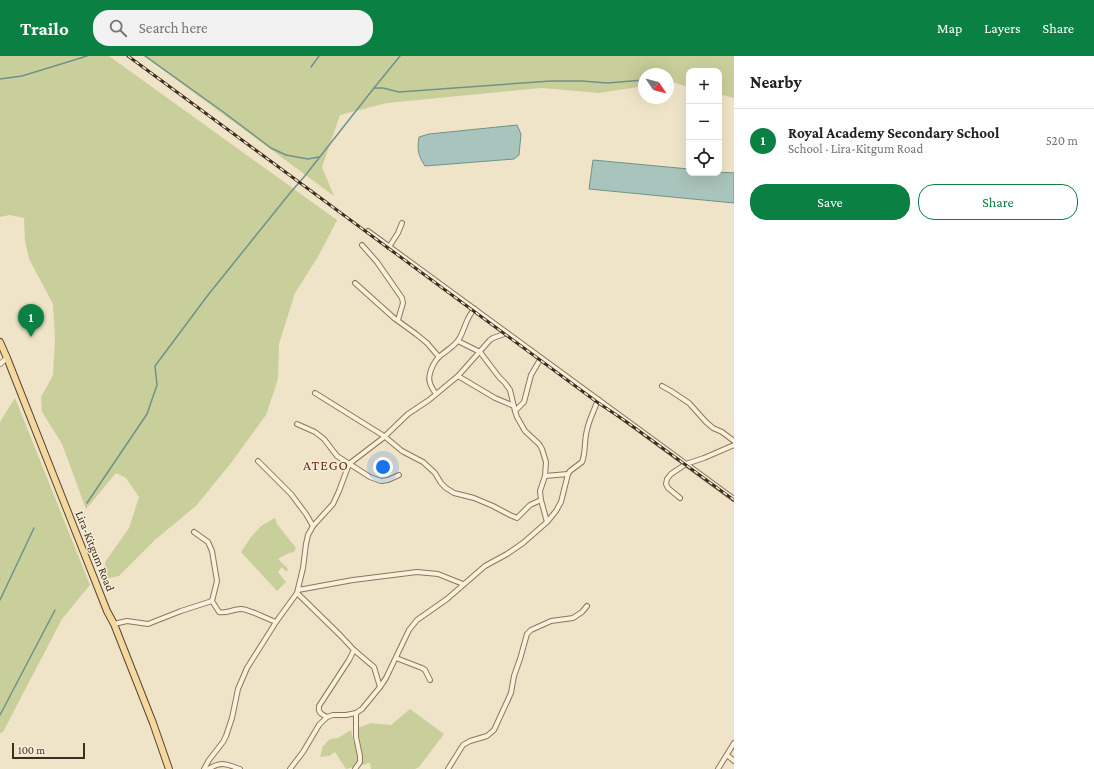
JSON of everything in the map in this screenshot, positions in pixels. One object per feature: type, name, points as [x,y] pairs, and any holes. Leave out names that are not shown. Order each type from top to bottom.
[{"type":"main road","name":"Lira-Kitgum Road","points":[[0,342],[8,358],[114,624],[153,723],[169,769]]},
{"type":"street","points":[[389,247],[398,233],[402,223]]},
{"type":"street","points":[[368,231],[734,499]]},
{"type":"street","points":[[362,245],[377,262],[402,298],[403,304],[398,320]]},
{"type":"street","points":[[355,283],[421,338],[439,357]]},
{"type":"street","points":[[436,394],[430,383],[429,376],[439,357],[458,341],[471,313],[475,309]]},
{"type":"street","points":[[204,769],[226,736],[232,718],[238,689],[247,668],[297,592],[303,568],[306,544],[313,526],[332,504],[339,491],[349,464],[384,436],[408,414],[458,376],[493,338],[507,333]]},
{"type":"street","points":[[458,341],[480,352],[510,390],[514,408],[525,431],[539,444],[542,450],[546,462],[545,476],[540,491],[547,522]]},
{"type":"street","points":[[0,364],[8,358]]},
{"type":"street","points":[[514,408],[524,402],[531,375],[541,358]]},
{"type":"street","points":[[458,376],[514,408]]},
{"type":"street","points":[[662,386],[689,403],[713,428],[722,432],[734,441]]},
{"type":"street","points":[[315,393],[384,436],[402,452],[423,462],[435,473],[446,488],[454,493],[474,498],[517,518],[530,505],[541,500]]},
{"type":"street","points":[[290,769],[303,752],[319,725],[327,717],[333,715],[346,715],[362,709],[386,678],[409,630],[417,620],[447,598],[485,566],[523,543],[547,522],[561,502],[568,474],[582,462],[587,427],[599,400]]},
{"type":"street","points":[[297,424],[315,432],[327,442],[338,456],[370,477],[381,481],[388,480],[399,475]]},
{"type":"street","points":[[680,498],[668,488],[666,484],[667,479],[671,474],[686,464],[734,445]]},
{"type":"street","points":[[258,461],[291,494],[313,526]]},
{"type":"street","points":[[545,476],[568,474]]},
{"type":"street","points":[[194,532],[208,542],[212,551],[217,581],[212,601],[219,612],[223,613],[244,610],[276,622]]},
{"type":"street","points":[[297,592],[353,580],[417,572],[438,574],[463,584]]},
{"type":"street","points":[[297,592],[354,650],[374,667],[380,687]]},
{"type":"street","points":[[114,624],[127,621],[148,624],[212,601]]},
{"type":"street","points":[[448,769],[463,745],[470,741],[487,736],[494,730],[511,693],[514,676],[527,634],[531,630],[551,621],[573,618],[582,612],[587,606]]},
{"type":"street","points":[[327,717],[320,713],[318,710],[319,706],[354,650]]},
{"type":"street","points":[[396,658],[422,668],[425,670],[430,680]]},
{"type":"street","points":[[355,769],[360,762],[356,737],[356,712]]},
{"type":"street","points":[[718,769],[734,743]]},
{"type":"street","points":[[727,755],[734,761]]},
{"type":"street","points":[[208,769],[221,764],[240,769]]},
{"type":"green space","points":[[0,56],[109,56],[337,220],[319,255],[295,293],[279,344],[278,379],[266,415],[231,463],[196,506],[156,539],[119,576],[106,579],[105,562],[129,528],[139,497],[126,478],[116,473],[86,509],[62,444],[42,412],[41,397],[53,375],[55,338],[53,304],[29,259],[25,241],[24,218],[10,215],[0,217]]},
{"type":"green space","points":[[144,56],[734,56],[734,98],[722,95],[722,68],[686,68],[686,86],[674,83],[674,68],[638,68],[638,87],[599,93],[542,88],[387,103],[340,115],[322,167],[334,196]]},
{"type":"green space","points":[[15,398],[90,585],[62,619],[3,732],[0,733],[0,422]]},
{"type":"green space","points":[[275,518],[277,524],[296,548],[294,552],[278,559],[288,569],[286,572],[282,567],[278,572],[286,582],[277,591],[241,552],[251,537],[261,526]]},
{"type":"green space","points":[[410,709],[444,734],[419,767],[415,769],[371,769],[370,763],[346,769],[335,752],[329,756],[320,757],[323,746],[330,739],[338,738],[351,730],[354,743],[358,741],[357,728],[371,723],[391,725]]},
{"type":"water","points":[[517,125],[521,134],[519,155],[514,159],[425,166],[419,155],[419,137],[429,134]]},
{"type":"water","points":[[593,160],[686,169],[686,176],[722,176],[722,172],[734,173],[734,203],[589,189]]},
{"type":"waterway","points":[[0,79],[22,76],[87,56]]},
{"type":"waterway","points":[[145,56],[271,148],[286,155],[308,159],[319,157]]},
{"type":"waterway","points":[[311,67],[319,56]]},
{"type":"waterway","points":[[374,88],[400,56]]},
{"type":"waterway","points":[[87,503],[147,414],[157,385],[155,366],[208,295],[374,88],[383,88],[399,92],[551,81],[607,83],[638,80]]},
{"type":"waterway","points":[[0,600],[34,528]]},
{"type":"waterway","points":[[0,715],[55,610]]},
{"type":"railway","points":[[128,56],[597,402],[734,500]]},
{"type":"place","name":"Royal Academy Secondary School","points":[[31,337]]},
{"type":"district","name":"ATEGO","points":[[326,465]]}]
